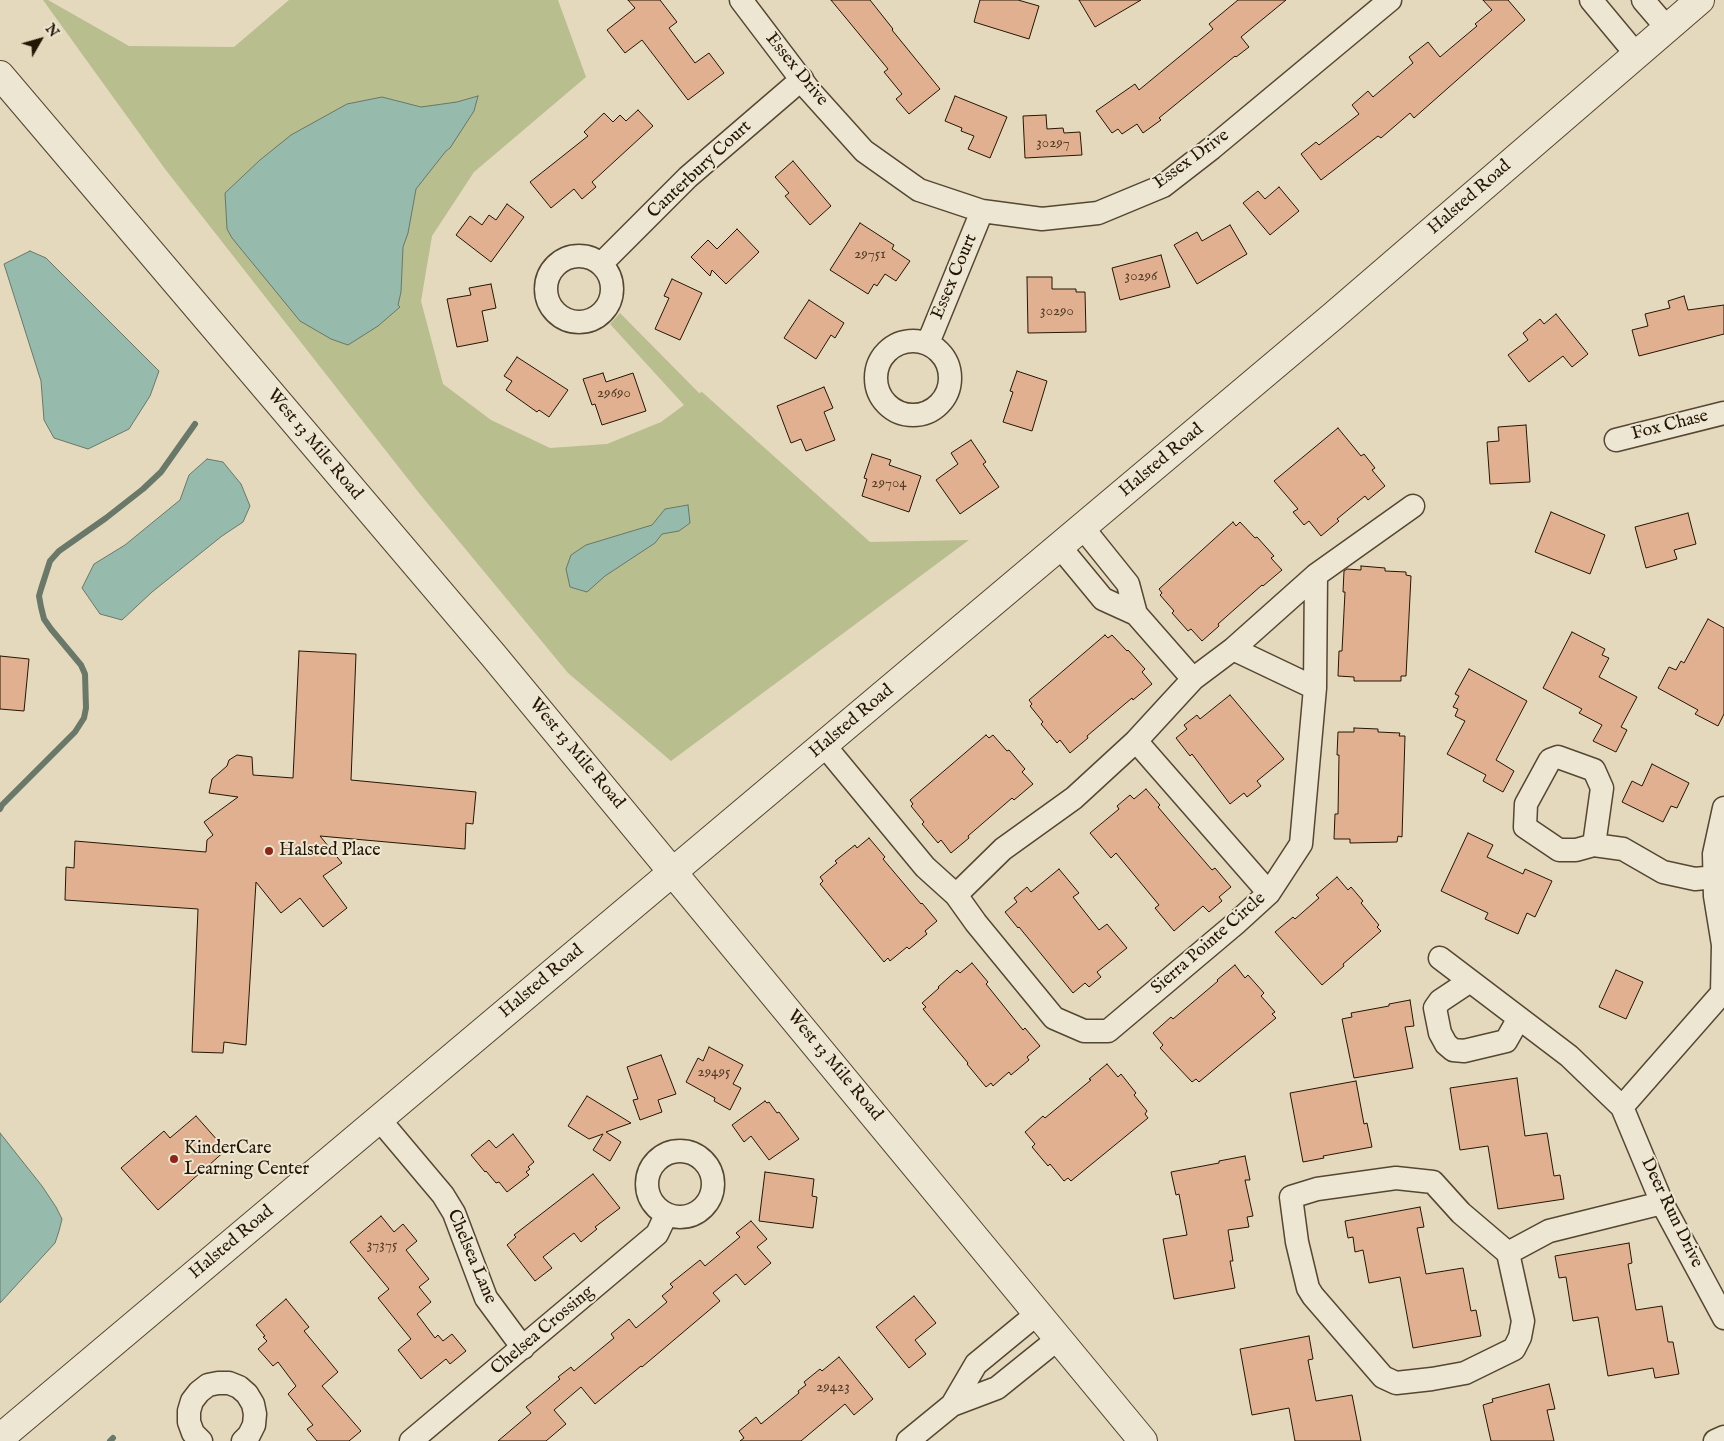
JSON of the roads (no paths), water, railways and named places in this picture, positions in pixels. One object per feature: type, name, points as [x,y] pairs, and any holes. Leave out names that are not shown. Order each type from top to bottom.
[{"type":"street","name":"Essex Drive","points":[[741,0],[802,79],[864,151],[919,190],[982,211],[1042,219],[1098,213],[1163,186],[1390,0]]},
{"type":"street","points":[[1591,0],[1636,54]]},
{"type":"street","points":[[1643,0],[1667,28]]},
{"type":"street","name":"Halsted Road","points":[[0,1438],[1083,528],[1332,317],[1700,0]]},
{"type":"street","name":"West 13 Mile Road","points":[[0,75],[674,871],[1144,1441]]},
{"type":"street","name":"Canterbury Court","points":[[601,264],[688,177],[802,79]]},
{"type":"street","name":"Essex Court","points":[[928,343],[982,211]]},
{"type":"street","name":"Fox Chase","points":[[1616,440],[1724,413]]},
{"type":"street","points":[[956,895],[1003,849],[1074,798],[1136,741],[1193,679],[1233,649],[1316,575],[1413,506]]},
{"type":"street","points":[[1083,528],[1128,584],[1136,614]]},
{"type":"street","points":[[1060,547],[1103,599],[1136,614],[1193,679]]},
{"type":"street","name":"Sierra Pointe Circle","points":[[824,745],[925,867],[956,895],[976,923],[1054,1018],[1084,1032],[1108,1031],[1269,893],[1300,844],[1315,688],[1316,575]]},
{"type":"street","points":[[1233,649],[1315,688]]},
{"type":"street","points":[[1136,741],[1269,893]]},
{"type":"street","points":[[1622,1107],[1723,994],[1723,945],[1715,896],[1714,854],[1724,808]]},
{"type":"street","points":[[1594,845],[1623,849],[1663,872],[1695,879],[1714,877]]},
{"type":"street","name":"Deer Run Drive","points":[[1440,958],[1569,1056],[1622,1107],[1662,1203],[1724,1318]]},
{"type":"street","points":[[1470,981],[1451,992],[1440,1001],[1436,1008],[1440,1033],[1446,1044],[1453,1050],[1464,1050],[1506,1041],[1519,1018]]},
{"type":"street","name":"Chelsea Lane","points":[[379,1119],[443,1195],[454,1213],[486,1298],[523,1348]]},
{"type":"street","points":[[1396,1178],[1433,1182],[1461,1213],[1508,1253],[1523,1321],[1520,1336],[1514,1349],[1465,1373],[1396,1383],[1383,1377],[1312,1296],[1308,1288],[1297,1242],[1291,1197],[1318,1189],[1396,1178]]},
{"type":"street","points":[[1508,1253],[1549,1231],[1662,1203]]},
{"type":"street","name":"Chelsea Crossing","points":[[411,1441],[657,1234],[666,1215]]},
{"type":"street","points":[[952,1405],[976,1364],[1038,1313]]},
{"type":"street","points":[[908,1441],[952,1405],[997,1388],[1059,1338]]},
{"type":"street","points":[[201,1441],[193,1433],[189,1422],[189,1411],[192,1401],[199,1392],[208,1385],[218,1383],[239,1387],[247,1394],[253,1404],[255,1414],[254,1425],[249,1435],[243,1441]]},
{"type":"street","points":[[1715,1441],[1724,1437]]},
{"type":"waterway","points":[[0,809],[75,732],[84,718],[86,708],[85,674],[81,665],[44,619],[41,607],[39,596],[50,561],[59,551],[106,518],[161,472],[195,424]]},
{"type":"waterway","points":[[110,1441],[113,1438]]},
{"type":"place","name":"Halsted Place","points":[[269,851]]},
{"type":"place","name":"KinderCare Learning Center","points":[[174,1159]]}]
